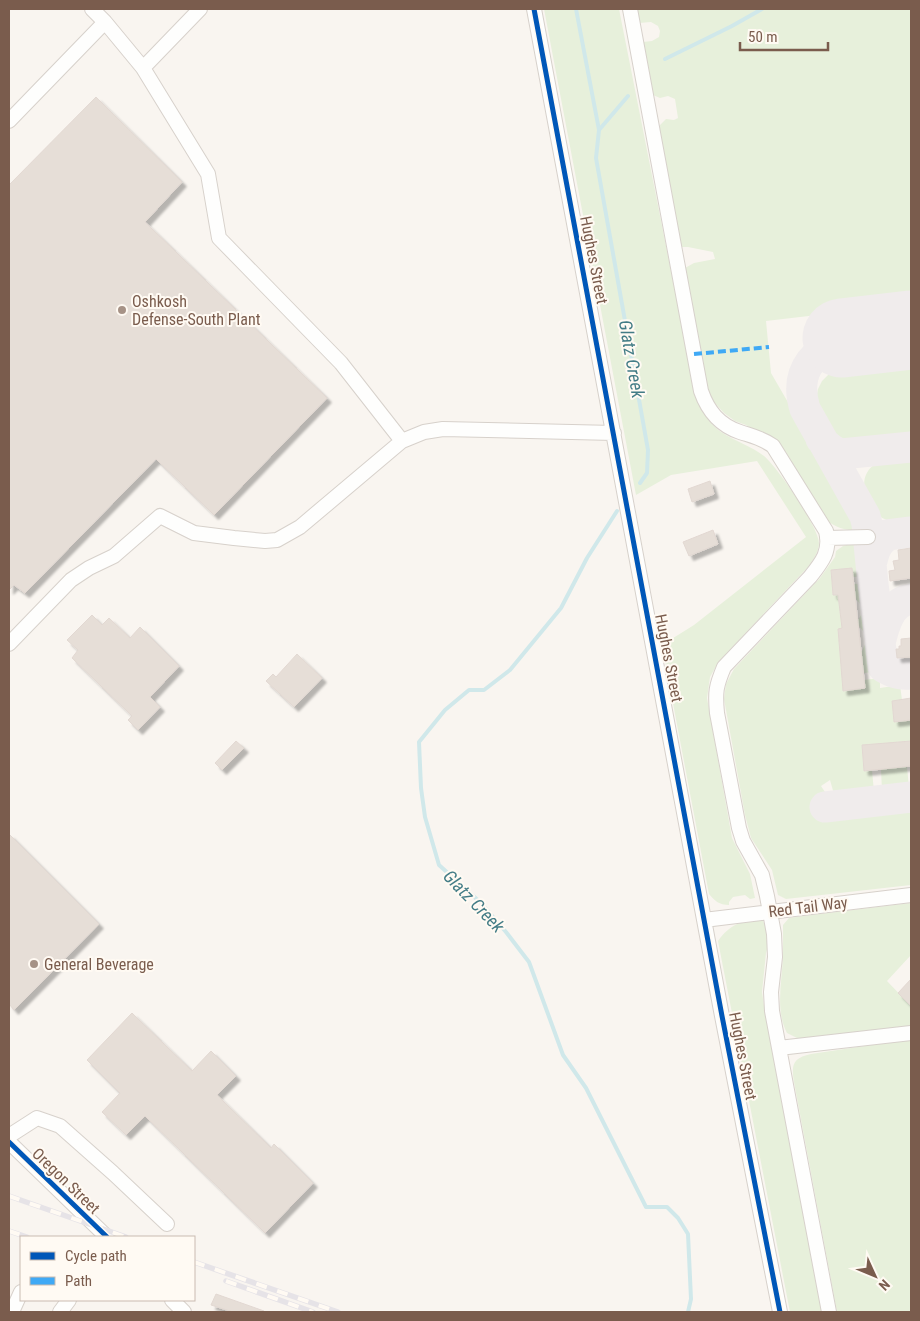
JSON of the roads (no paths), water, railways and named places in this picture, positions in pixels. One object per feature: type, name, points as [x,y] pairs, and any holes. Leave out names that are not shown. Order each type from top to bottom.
[{"type":"street","points":[[92,9],[143,68],[208,174],[219,238],[341,363],[402,441]]},
{"type":"street","points":[[143,68],[200,9]]},
{"type":"street","name":"Hughes Street","points":[[534,9],[704,920],[780,1312]]},
{"type":"street","points":[[630,9],[700,381],[706,404],[712,414],[731,428],[759,437],[773,446],[826,531],[828,538],[825,556],[814,573],[724,668],[718,682],[716,694],[717,712],[738,828],[762,875],[770,911],[775,957],[771,1002],[829,1312]]},
{"type":"street","points":[[9,121],[105,22]]},
{"type":"street","points":[[9,644],[71,580],[88,568],[114,556],[160,516],[194,532],[265,541],[277,540],[300,527],[402,441],[424,432],[443,429],[614,433]]},
{"type":"street","points":[[828,538],[868,538]]},
{"type":"street","name":"Red Tail Way","points":[[704,920],[911,895]]},
{"type":"street","points":[[779,1048],[911,1033]]},
{"type":"street","points":[[9,1136],[37,1118],[60,1126],[167,1224]]},
{"type":"street","name":"Oregon Street","points":[[9,1142],[106,1236]]},
{"type":"street","points":[[12,1312],[20,1294]]},
{"type":"street","points":[[60,1312],[69,1301]]},
{"type":"waterway","points":[[576,9],[599,130]]},
{"type":"waterway","name":"Glatz Creek","points":[[665,59],[762,9]]},
{"type":"waterway","name":"Glatz Creek","points":[[628,96],[599,130],[596,158],[648,450],[647,473],[640,483]]},
{"type":"waterway","name":"Glatz Creek","points":[[617,511],[587,558],[561,608],[510,670],[484,690],[469,690],[445,710],[419,742],[421,788],[425,817],[439,865],[481,903],[529,962],[563,1055],[586,1088],[646,1207],[667,1207],[678,1218],[688,1234],[691,1299],[688,1312]]},
{"type":"railway","points":[[9,1196],[123,1236]]},
{"type":"railway","points":[[9,1231],[24,1236]]},
{"type":"railway","points":[[195,1262],[338,1312]]},
{"type":"railway","points":[[226,1281],[313,1312]]},
{"type":"place","name":"Oshkosh Defense-South Plant","points":[[122,310]]},
{"type":"place","name":"General Beverage","points":[[34,964]]}]
